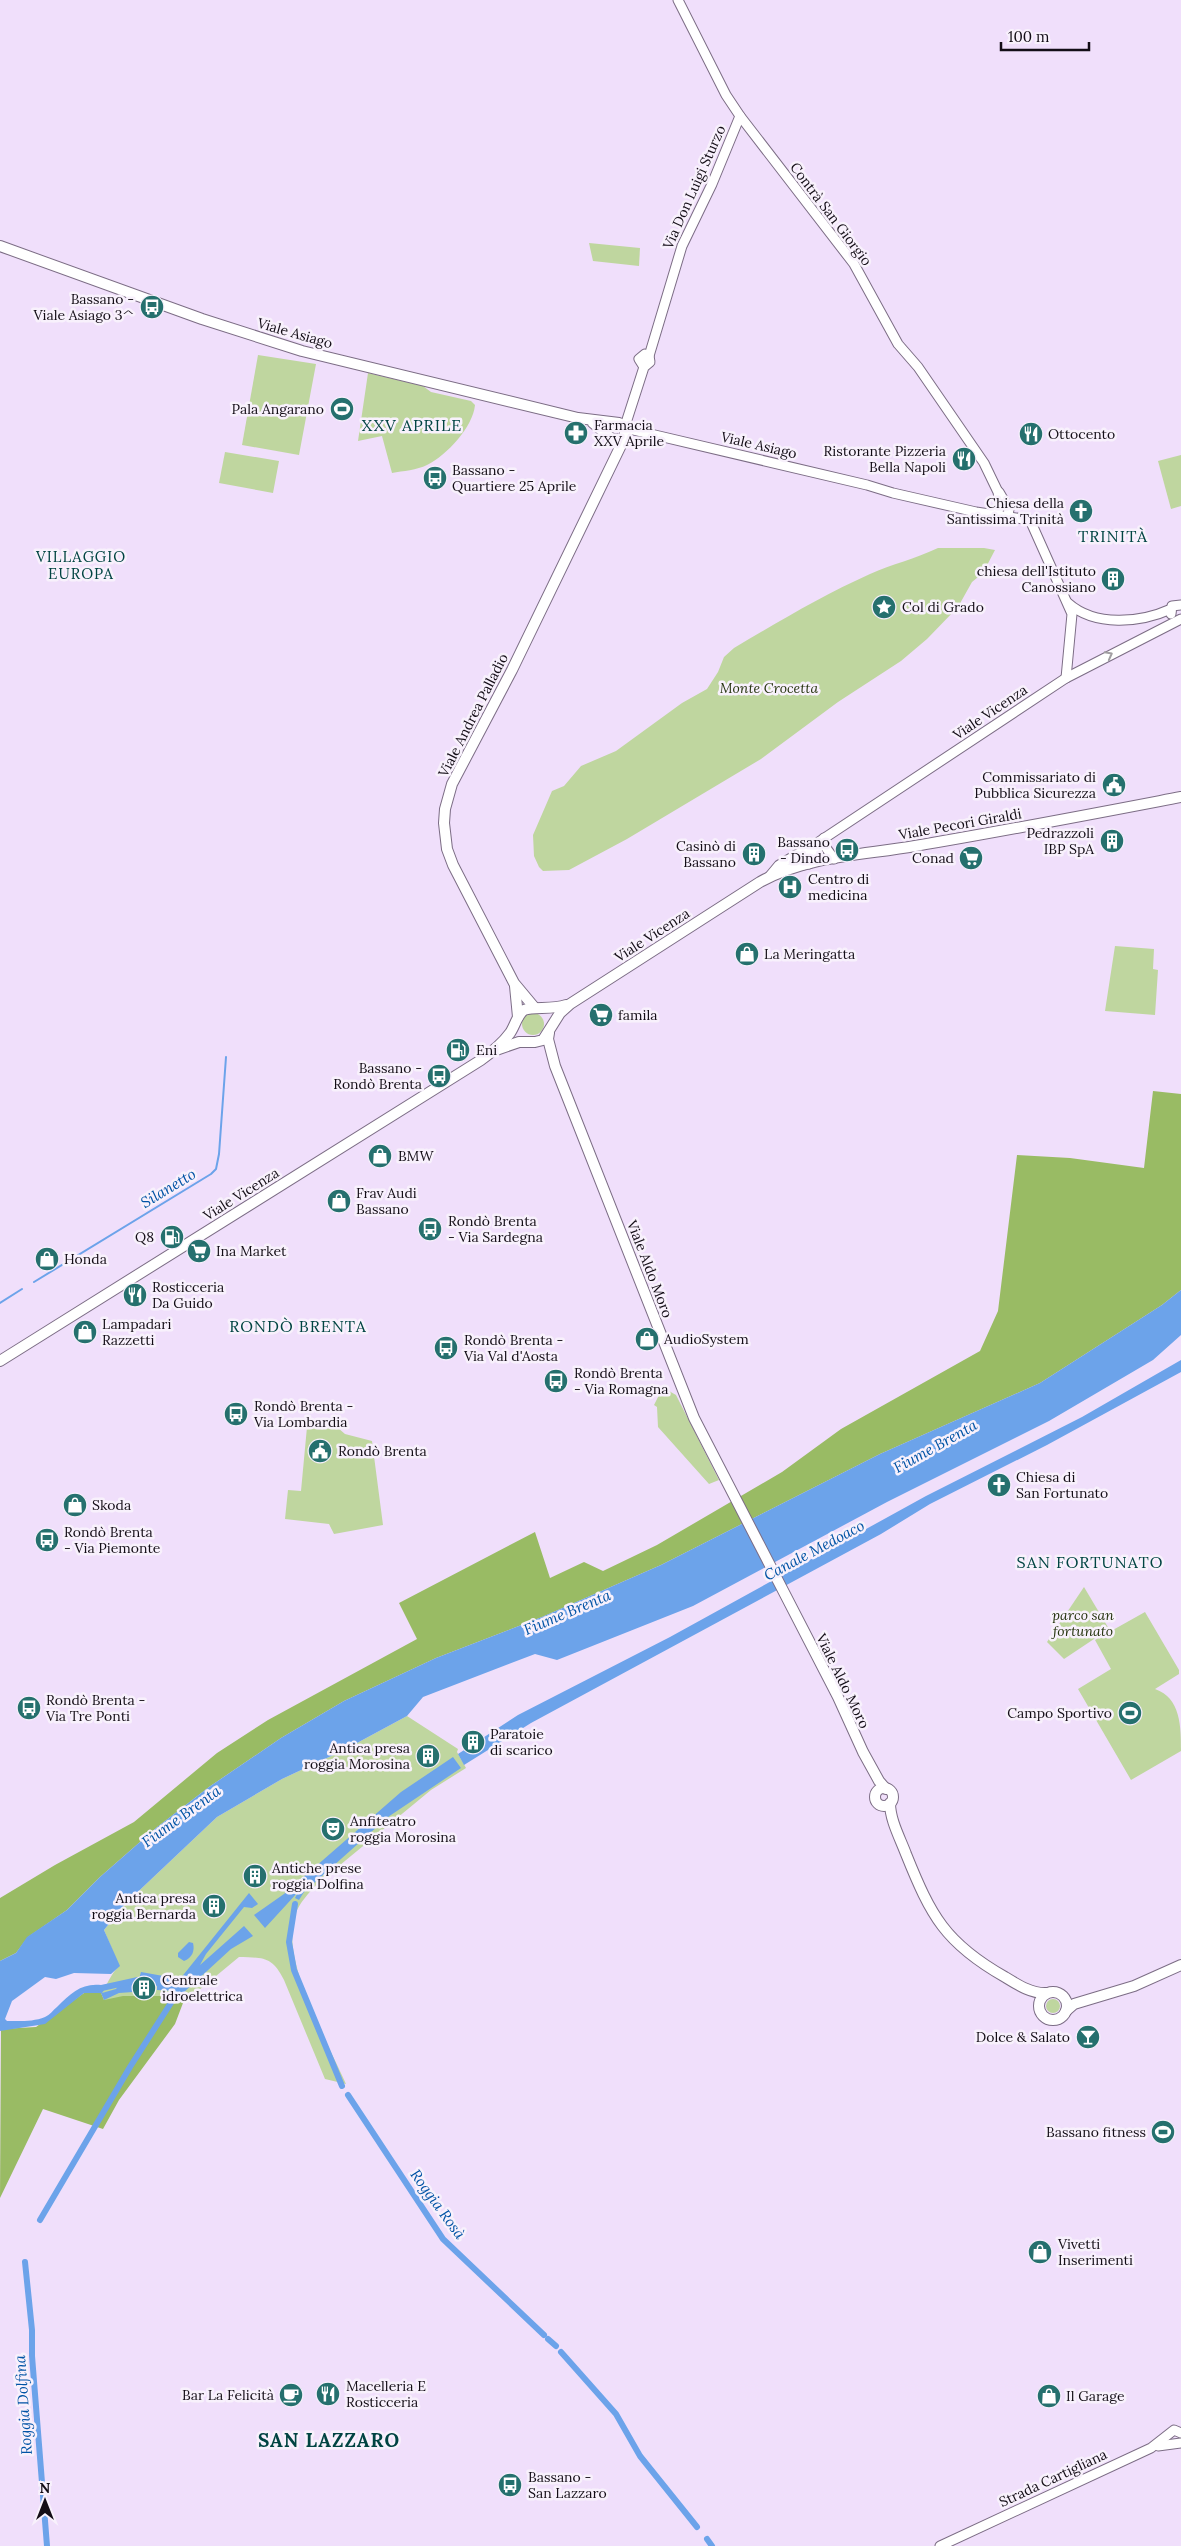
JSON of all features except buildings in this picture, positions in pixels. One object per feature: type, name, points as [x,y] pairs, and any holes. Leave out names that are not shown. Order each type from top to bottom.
[{"type":"main road","name":"Viale Asiago","points":[[0,246],[252,335],[335,359],[590,421],[621,429],[615,440],[590,421]]},
{"type":"main road","points":[[610,435],[609,428],[621,429]]},
{"type":"main road","name":"Viale Andrea Palladio","points":[[538,1008],[514,983],[453,865],[445,837],[445,809],[448,795],[457,774],[515,664],[611,465],[621,429]]},
{"type":"main road","name":"Viale Andrea Palladio","points":[[610,435],[611,465]]},
{"type":"main road","name":"Viale Pecori Giraldi","points":[[806,865],[1181,797]]},
{"type":"main road","name":"Viale Vicenza","points":[[0,1361],[496,1050],[543,1040],[560,1013],[570,1004],[768,877],[806,865]]},
{"type":"main road","name":"Viale Andrea Palladio","points":[[514,983],[517,1021]]},
{"type":"main road","name":"Viale Vicenza","points":[[496,1050],[525,1010],[570,1004]]},
{"type":"main road","points":[[538,1008],[549,1017],[550,1030]]},
{"type":"main road","points":[[517,1021],[519,1034],[552,1056]]},
{"type":"main road","name":"Viale Aldo Moro","points":[[550,1030],[552,1056],[681,1388],[729,1488],[838,1697],[863,1752],[879,1781],[881,1791],[877,1802],[888,1804]]},
{"type":"main road","points":[[881,1791],[892,1796],[888,1804],[891,1824],[899,1837],[924,1898],[950,1937],[985,1966],[1020,1986],[1030,1990],[1058,1993],[1064,1998],[1092,1998]]},
{"type":"main road","points":[[1020,1986],[1030,1994],[1044,2016],[1053,2019],[1062,2016],[1074,2004],[1134,1986],[1181,1965]]},
{"type":"main road","points":[[1039,2007],[1042,1998],[1047,1993]]},
{"type":"main road","points":[[1064,1998],[1066,2010]]},
{"type":"street","name":"Contrà San Giorgio","points":[[678,0],[726,95],[859,272],[898,344],[918,367],[984,463],[998,492],[1009,509],[1008,516]]},
{"type":"street","name":"Via Don Luigi Sturzo","points":[[621,429],[635,398],[644,367],[650,362],[649,356],[682,246],[712,184],[740,116]]},
{"type":"street","name":"Viale Asiago","points":[[621,429],[867,485],[893,493],[997,515],[1025,518],[1034,525],[1068,602],[1072,620],[1066,678]]},
{"type":"street","name":"Contrà San Giorgio","points":[[997,515],[1000,504],[998,492]]},
{"type":"street","points":[[1068,602],[1087,615]]},
{"type":"street","points":[[1072,620],[1077,614],[1112,620],[1132,620],[1171,609],[1174,605],[1181,604]]},
{"type":"street","points":[[1171,609],[1172,616],[1180,619]]},
{"type":"street","name":"Viale Vicenza","points":[[768,877],[779,865],[800,851],[811,847],[1066,678],[1180,619]]},
{"type":"street","points":[[824,838],[824,845],[834,859]]},
{"type":"street","points":[[806,865],[824,838]]},
{"type":"street","points":[[806,865],[803,854],[811,847]]},
{"type":"street","name":"Strada Cartigliana","points":[[940,2546],[1151,2448],[1178,2431]]},
{"type":"street","points":[[1151,2448],[1181,2443]]},
{"type":"green space","points":[[589,243],[640,248],[639,266],[593,261]]},
{"type":"green space","points":[[258,355],[316,364],[299,455],[242,445]]},
{"type":"green space","points":[[368,373],[423,386],[431,392],[471,401],[475,405],[473,413],[458,440],[435,460],[419,468],[392,473],[382,436],[358,441]]},
{"type":"green space","points":[[225,452],[279,461],[273,493],[219,483]]},
{"type":"green space","points":[[1181,455],[1181,506],[1171,509],[1158,461]]},
{"type":"green space","name":"Monte Crocetta","points":[[938,548],[984,548],[995,550],[983,573],[972,582],[958,607],[927,639],[901,661],[838,702],[761,759],[627,839],[569,870],[543,871],[539,867],[534,856],[533,835],[552,791],[564,786],[581,766],[616,751],[682,703],[707,689],[718,672],[724,657],[734,648],[852,582],[878,570]]},
{"type":"green space","points":[[1115,946],[1154,949],[1153,969],[1158,970],[1155,1015],[1105,1011]]},
{"type":"green space","points":[[533,1013],[541,1016],[544,1024],[541,1032],[533,1035],[525,1032],[522,1024],[525,1016]]},
{"type":"green space","points":[[1153,1091],[1181,1094],[1181,1290],[1162,1305],[1040,1383],[880,1454],[661,1565],[542,1617],[436,1658],[344,1701],[281,1738],[209,1787],[156,1828],[100,1877],[67,1910],[28,1937],[16,1953],[0,1961],[0,1898],[55,1865],[134,1822],[217,1753],[268,1720],[417,1639],[399,1603],[535,1532],[550,1578],[584,1562],[603,1571],[657,1545],[782,1472],[841,1429],[980,1351],[998,1311],[1017,1155],[1070,1158],[1144,1168]]},
{"type":"green space","points":[[669,1391],[676,1395],[719,1480],[709,1484],[658,1427],[657,1407],[654,1405],[659,1395]]},
{"type":"green space","points":[[307,1427],[338,1428],[345,1434],[372,1441],[383,1525],[334,1534],[329,1524],[285,1519],[288,1490],[301,1491]]},
{"type":"green space","name":"parco san fortunato","points":[[1084,1587],[1109,1629],[1064,1659],[1047,1642]]},
{"type":"green space","points":[[1145,1612],[1179,1670],[1179,1674],[1155,1689],[1164,1693],[1175,1706],[1180,1723],[1181,1751],[1131,1780],[1078,1689],[1111,1669],[1095,1640]]},
{"type":"green space","points":[[407,1716],[458,1749],[457,1752],[466,1768],[431,1790],[317,1884],[297,1910],[292,1933],[294,1954],[308,2000],[346,2084],[325,2079],[280,1972],[271,1962],[261,1958],[239,1957],[181,2005],[104,2000],[101,1993],[119,1966],[104,1930],[125,1904],[217,1817],[282,1779],[344,1750]]},
{"type":"green space","points":[[84,1993],[101,1993],[104,2000],[123,1996],[169,1996],[183,2003],[175,2024],[119,2100],[103,2129],[43,2109],[0,2198],[1,2029],[36,2027]]},
{"type":"green space","points":[[1050,1999],[1056,1999],[1060,2006],[1056,2013],[1050,2013],[1046,2009],[1046,2003]]},
{"type":"water","name":"Fiume Brenta","points":[[1181,1290],[1181,1335],[1153,1360],[1049,1421],[887,1502],[693,1606],[557,1660],[535,1654],[423,1697],[407,1716],[344,1750],[282,1779],[217,1817],[125,1904],[104,1930],[120,1966],[111,1974],[74,1973],[56,1979],[45,1977],[12,2001],[5,2019],[7,2021],[26,2021],[45,2017],[74,1992],[85,1986],[107,1986],[102,1993],[116,1989],[121,1982],[132,1982],[133,1992],[119,1993],[104,2000],[101,1993],[84,1993],[45,2024],[0,2031],[0,1961],[16,1953],[27,1937],[67,1910],[100,1877],[156,1828],[209,1787],[281,1738],[344,1701],[436,1658],[542,1617],[661,1565],[880,1454],[1040,1383],[1162,1305]]},
{"type":"water","name":"Canale Medoaco","points":[[1181,1360],[1181,1372],[1047,1445],[930,1504],[881,1534],[531,1723],[464,1765],[458,1754],[518,1715],[670,1637],[926,1496],[1082,1417]]},
{"type":"water","points":[[453,1757],[461,1768],[388,1817],[304,1892],[299,1900],[295,1898],[298,1892],[265,1928],[254,1915],[284,1894],[401,1792]]},
{"type":"water","points":[[249,1893],[258,1904],[252,1908],[244,1907],[206,1954],[200,1965],[244,1926],[253,1936],[231,1949],[182,1994],[173,1991],[157,1990],[157,1986],[137,1986],[141,1972],[180,1979]]},
{"type":"water","points":[[189,1942],[193,1943],[193,1951],[191,1956],[184,1961],[178,1957],[178,1953]]},
{"type":"waterway","name":"Silanetto","points":[[34,1282],[211,1174],[216,1169],[219,1154],[226,1057]]},
{"type":"waterway","name":"Silanetto","points":[[0,1303],[22,1289]]},
{"type":"waterway","name":"Roggia Rosà","points":[[295,1904],[289,1942],[294,1970],[342,2086]]},
{"type":"waterway","name":"Canale Medoaco","points":[[97,1989],[138,1980],[146,1981]]},
{"type":"waterway","name":"Roggia Dolfina","points":[[40,2220],[130,2067],[176,1995]]},
{"type":"waterway","name":"Roggia Rosà","points":[[348,2095],[443,2239],[544,2335]]},
{"type":"waterway","name":"Roggia Dolfina","points":[[25,2262],[32,2330],[32,2356],[47,2546]]},
{"type":"waterway","name":"Roggia Rosà","points":[[548,2339],[556,2346]]},
{"type":"waterway","name":"Roggia Rosà","points":[[561,2352],[616,2414],[640,2456],[697,2527]]},
{"type":"waterway","name":"Roggia Rosà","points":[[707,2539],[712,2546]]},
{"type":"place","name":"Bassano - Viale Asiago 3^","points":[[152,307]]},
{"type":"place","name":"Pala Angarano","points":[[342,409]]},
{"type":"place","name":"Farmacia XXV Aprile","points":[[576,433]]},
{"type":"place","name":"Ottocento","points":[[1031,434]]},
{"type":"place","name":"Ristorante Pizzeria Bella Napoli","points":[[964,459]]},
{"type":"place","name":"Bassano - Quartiere 25 Aprile","points":[[435,478]]},
{"type":"place","name":"Chiesa della Santissima Trinità","points":[[1081,511]]},
{"type":"place","name":"chiesa dell'Istituto Canossiano","points":[[1113,579]]},
{"type":"place","name":"Col di Grado","points":[[884,607]]},
{"type":"place","name":"Commissariato di Pubblica Sicurezza","points":[[1114,785]]},
{"type":"place","name":"Pedrazzoli IBP SpA","points":[[1112,841]]},
{"type":"place","name":"Bassano - Dindo","points":[[847,850]]},
{"type":"place","name":"Casinò di Bassano","points":[[754,854]]},
{"type":"place","name":"Conad","points":[[971,858]]},
{"type":"place","name":"Centro di medicina","points":[[790,887]]},
{"type":"place","name":"La Meringatta","points":[[747,954]]},
{"type":"place","name":"famila","points":[[601,1015]]},
{"type":"place","name":"Eni","points":[[458,1050]]},
{"type":"place","name":"Bassano - Rondò Brenta","points":[[439,1076]]},
{"type":"place","name":"BMW","points":[[380,1156]]},
{"type":"place","name":"Frav Audi Bassano","points":[[339,1201]]},
{"type":"place","name":"Rondò Brenta - Via Sardegna","points":[[430,1229]]},
{"type":"place","name":"Q8","points":[[172,1237]]},
{"type":"place","name":"Ina Market","points":[[199,1251]]},
{"type":"place","name":"Honda","points":[[47,1259]]},
{"type":"place","name":"Rosticceria Da Guido","points":[[135,1295]]},
{"type":"place","name":"Lampadari Razzetti","points":[[85,1332]]},
{"type":"place","name":"AudioSystem","points":[[647,1339]]},
{"type":"place","name":"Rondò Brenta - Via Val d'Aosta","points":[[446,1348]]},
{"type":"place","name":"Rondò Brenta - Via Romagna","points":[[556,1381]]},
{"type":"place","name":"Rondò Brenta - Via Lombardia","points":[[236,1414]]},
{"type":"place","name":"Rondò Brenta","points":[[320,1451]]},
{"type":"place","name":"Chiesa di San Fortunato","points":[[999,1485]]},
{"type":"place","name":"Skoda","points":[[75,1505]]},
{"type":"place","name":"Rondò Brenta - Via Piemonte","points":[[47,1540]]},
{"type":"place","name":"Rondò Brenta - Via Tre Ponti","points":[[29,1708]]},
{"type":"place","name":"Campo Sportivo","points":[[1130,1713]]},
{"type":"place","name":"Paratoie di scarico","points":[[473,1742]]},
{"type":"place","name":"Antica presa roggia Morosina","points":[[428,1756]]},
{"type":"place","name":"Anfiteatro roggia Morosina","points":[[333,1829]]},
{"type":"place","name":"Antiche prese roggia Dolfina","points":[[255,1876]]},
{"type":"place","name":"Antica presa roggia Bernarda","points":[[214,1906]]},
{"type":"place","name":"Centrale idroelettrica","points":[[144,1988]]},
{"type":"place","name":"Dolce & Salato","points":[[1088,2037]]},
{"type":"place","name":"Bassano fitness","points":[[1163,2132]]},
{"type":"place","name":"Vivetti Inserimenti","points":[[1040,2252]]},
{"type":"place","name":"Macelleria E Rosticceria","points":[[328,2394]]},
{"type":"place","name":"Bar La Felicità","points":[[291,2395]]},
{"type":"place","name":"Il Garage","points":[[1049,2396]]},
{"type":"place","name":"Bassano - San Lazzaro","points":[[510,2485]]},
{"type":"district","name":"XXV APRILE","points":[[412,425]]},
{"type":"district","name":"TRINITÀ","points":[[1113,536]]},
{"type":"district","name":"VILLAGGIO EUROPA","points":[[81,564]]},
{"type":"district","name":"RONDÒ BRENTA","points":[[298,1326]]},
{"type":"district","name":"SAN FORTUNATO","points":[[1090,1562]]},
{"type":"district","name":"SAN LAZZARO","points":[[329,2440]]}]
